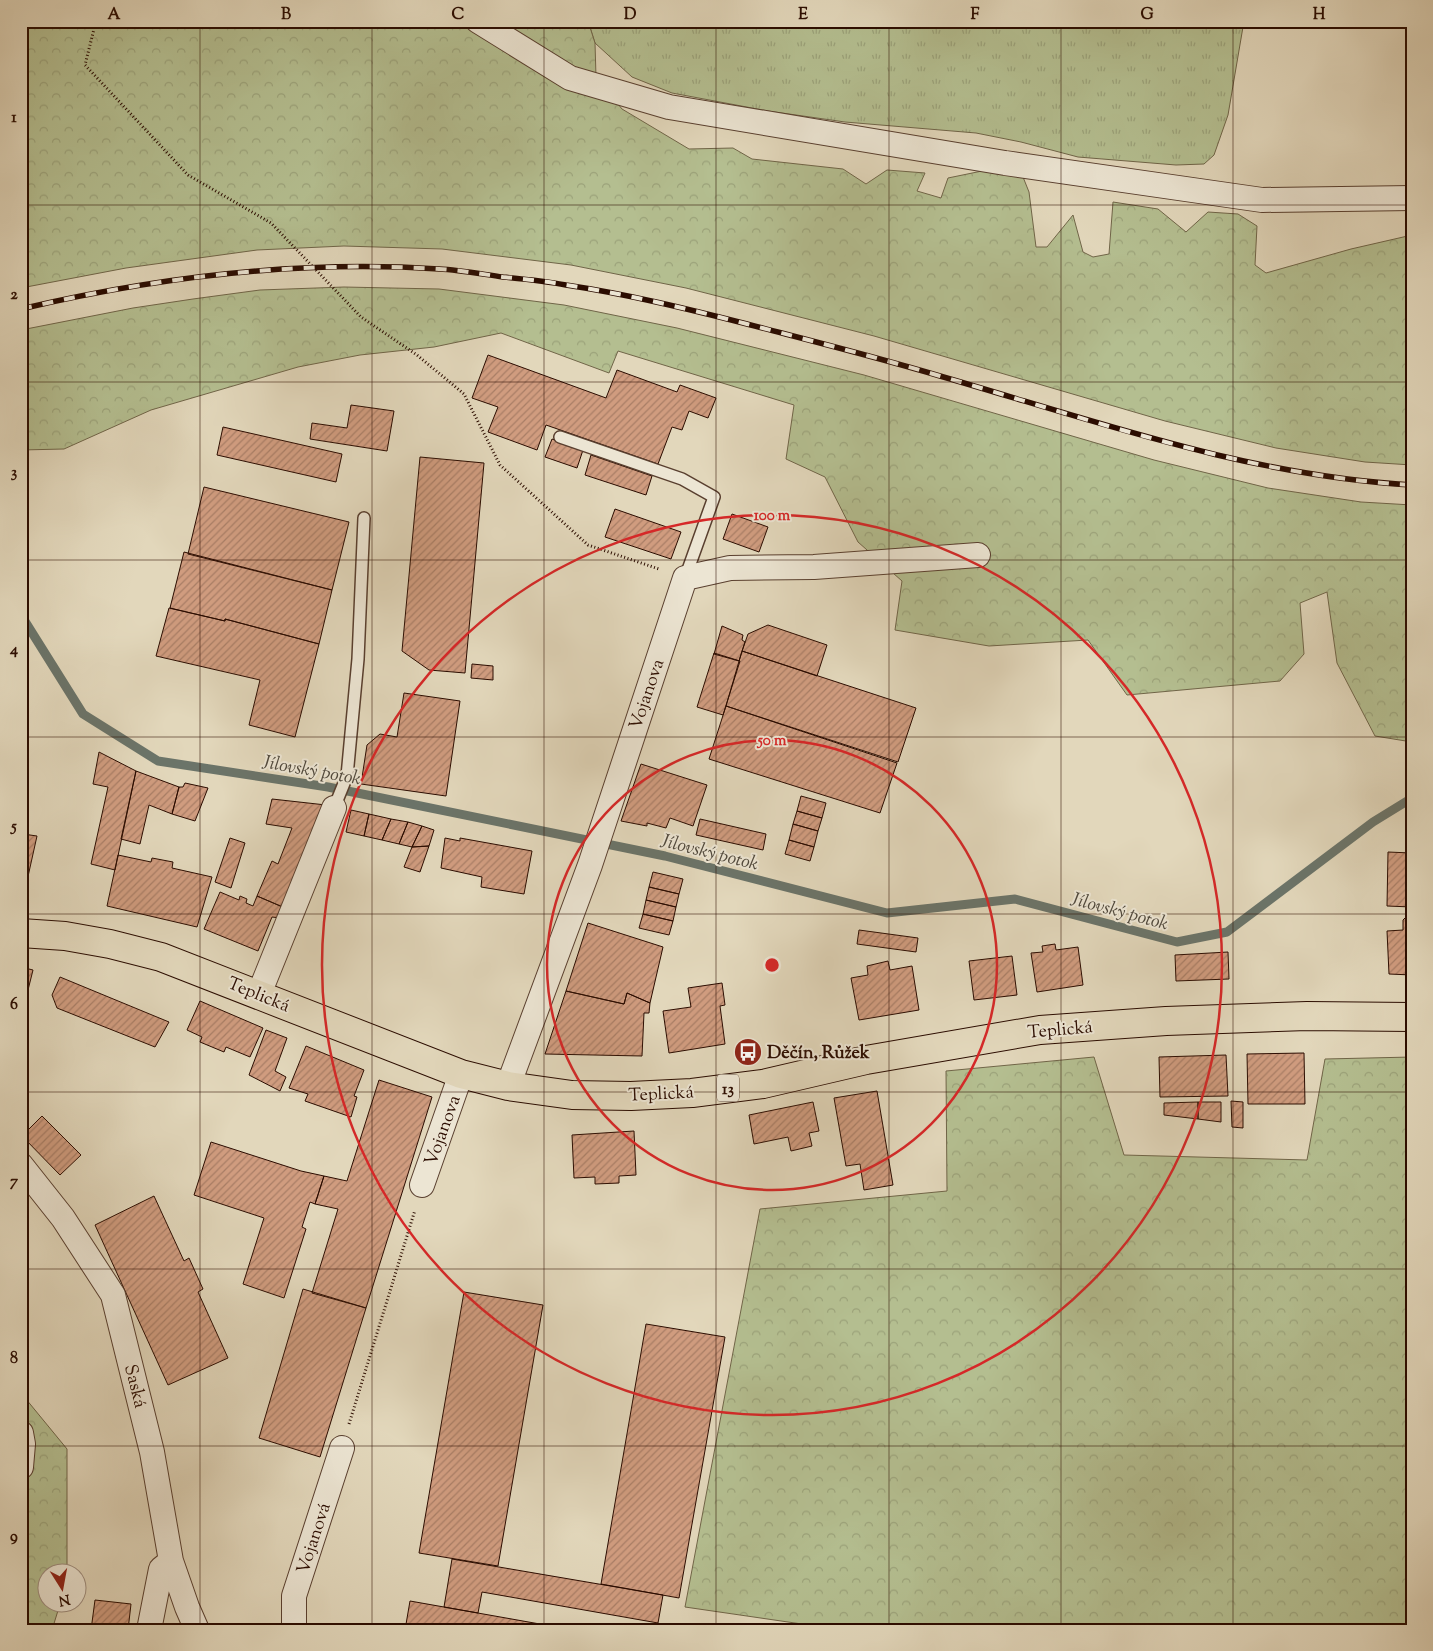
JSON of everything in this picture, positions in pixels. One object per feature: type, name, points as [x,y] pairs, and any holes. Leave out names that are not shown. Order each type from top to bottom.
[{"type":"main road","name":"Teplická","points":[[21,933],[65,936],[119,946],[161,957],[461,1074],[508,1086],[572,1095],[631,1096],[692,1093],[763,1084],[866,1060],[1040,1030],[1166,1021],[1307,1016],[1412,1017]]},
{"type":"street","points":[[478,21],[570,78],[669,107],[1005,163],[1262,200],[1412,198]]},
{"type":"street","points":[[685,578],[730,568],[814,567],[978,555]]},
{"type":"street","name":"Vojanova","points":[[508,1086],[590,865],[685,578]]},
{"type":"street","points":[[258,994],[334,808]]},
{"type":"street","name":"Vojanova","points":[[422,1185],[461,1074]]},
{"type":"street","name":"Saská","points":[[21,1165],[63,1218],[113,1295],[152,1452],[171,1562],[197,1630]]},
{"type":"street","points":[[21,1433],[23,1444],[21,1467]]},
{"type":"street","name":"Vojanová","points":[[294,1630],[294,1596],[342,1448]]},
{"type":"street","points":[[149,1630],[161,1569],[171,1562]]},
{"type":"lane","points":[[560,437],[682,479],[714,498],[685,578]]},
{"type":"lane","points":[[334,808],[348,776],[358,659],[364,518]]},
{"type":"path","points":[[96,21],[85,65],[188,175],[271,223],[361,317],[417,355],[464,394],[500,465],[588,545],[685,578]]},
{"type":"path","points":[[342,1448],[422,1185]]},
{"type":"green space","points":[[21,21],[588,21],[595,43],[596,77],[622,109],[689,149],[733,148],[752,159],[843,169],[866,184],[887,170],[925,173],[917,191],[941,198],[948,178],[982,171],[1023,177],[1029,192],[1036,247],[1047,247],[1073,215],[1083,252],[1093,257],[1109,254],[1113,202],[1158,209],[1186,232],[1208,212],[1238,214],[1257,226],[1255,265],[1266,273],[1351,249],[1412,235],[1412,465],[1365,462],[1276,448],[1165,421],[874,336],[686,288],[571,265],[442,249],[344,246],[257,250],[126,268],[21,288]]},
{"type":"green space","points":[[588,21],[1244,21],[1228,115],[1214,155],[1204,164],[1176,165],[1078,157],[1021,142],[976,133],[845,122],[768,111],[672,93],[632,77],[595,43]]},
{"type":"green space","points":[[344,287],[439,289],[564,305],[677,328],[864,375],[1154,460],[1268,488],[1361,502],[1412,505],[1412,742],[1375,736],[1337,663],[1327,592],[1300,603],[1304,654],[1280,681],[1127,695],[1088,640],[989,646],[895,630],[902,581],[858,542],[825,477],[786,459],[794,405],[618,351],[609,373],[501,333],[434,347],[360,355],[298,367],[151,410],[64,449],[21,450],[21,330],[133,308],[260,290]]},
{"type":"green space","points":[[1094,1057],[1124,1155],[1307,1160],[1325,1059],[1412,1057],[1412,1630],[843,1630],[685,1607],[760,1209],[947,1191],[946,1071]]},
{"type":"green space","points":[[21,1393],[67,1449],[67,1564],[38,1564],[38,1614],[57,1614],[52,1630],[21,1630]]},
{"type":"building","points":[[488,355],[606,398],[617,370],[677,392],[680,385],[716,398],[708,418],[689,411],[682,430],[672,427],[658,464],[546,425],[537,450],[488,432],[498,407],[472,398]]},
{"type":"building","points":[[351,405],[394,411],[387,451],[310,439],[312,423],[347,428]]},
{"type":"building","points":[[223,427],[342,454],[336,482],[217,455]]},
{"type":"building","points":[[552,439],[583,450],[577,468],[545,457]]},
{"type":"building","points":[[591,455],[652,476],[646,495],[585,475]]},
{"type":"building","points":[[420,457],[484,463],[465,673],[429,670],[402,651]]},
{"type":"building","points":[[204,487],[349,522],[332,590],[188,554]]},
{"type":"building","points":[[615,509],[681,532],[671,559],[605,537]]},
{"type":"building","points":[[732,514],[768,527],[759,552],[723,539]]},
{"type":"building","points":[[184,552],[332,590],[319,644],[225,619],[225,621],[170,608]]},
{"type":"building","points":[[169,608],[225,621],[225,619],[319,644],[295,737],[249,725],[260,680],[156,656]]},
{"type":"building","points":[[768,625],[827,645],[817,676],[742,651],[748,634]]},
{"type":"building","points":[[722,626],[743,635],[742,640],[745,642],[739,661],[714,654]]},
{"type":"building","points":[[742,651],[916,708],[898,762],[726,706]]},
{"type":"building","points":[[714,653],[740,661],[723,715],[697,707]]},
{"type":"building","points":[[472,664],[493,666],[493,680],[471,678]]},
{"type":"building","points":[[404,693],[460,701],[446,796],[361,784],[367,745],[380,734],[397,737]]},
{"type":"building","points":[[726,706],[897,763],[880,813],[709,759]]},
{"type":"building","points":[[99,752],[136,771],[115,870],[91,864],[108,787],[93,784]]},
{"type":"building","points":[[641,764],[707,785],[693,826],[670,818],[666,828],[647,823],[647,826],[621,821]]},
{"type":"building","points":[[136,771],[179,787],[172,814],[149,805],[140,844],[121,839]]},
{"type":"building","points":[[185,783],[208,788],[195,821],[172,814],[179,787],[183,787]]},
{"type":"building","points":[[801,796],[826,803],[822,818],[797,811]]},
{"type":"building","points":[[272,799],[326,805],[285,908],[257,896],[272,861],[278,864],[292,828],[266,824]]},
{"type":"building","points":[[351,810],[369,814],[364,836],[346,832]]},
{"type":"building","points":[[797,811],[822,818],[818,831],[793,824]]},
{"type":"building","points":[[369,814],[391,819],[382,840],[364,836]]},
{"type":"building","points":[[391,819],[408,822],[399,844],[382,840]]},
{"type":"building","points":[[700,819],[766,834],[763,850],[696,835]]},
{"type":"building","points":[[408,822],[422,826],[412,847],[399,844]]},
{"type":"building","points":[[793,824],[818,831],[814,847],[789,840]]},
{"type":"building","points":[[422,826],[434,830],[429,846],[412,847]]},
{"type":"building","points":[[21,832],[37,836],[25,890],[21,890]]},
{"type":"building","points":[[230,838],[245,843],[231,888],[215,882]]},
{"type":"building","points":[[445,838],[460,841],[460,838],[532,851],[524,894],[481,887],[482,877],[441,868]]},
{"type":"building","points":[[789,840],[814,847],[810,861],[785,854]]},
{"type":"building","points":[[429,846],[420,872],[404,867],[412,847]]},
{"type":"building","points":[[1388,852],[1411,853],[1412,907],[1387,906]]},
{"type":"building","points":[[118,855],[151,862],[152,858],[173,862],[172,868],[212,877],[197,927],[107,906]]},
{"type":"building","points":[[653,872],[683,879],[679,894],[649,887]]},
{"type":"building","points":[[649,887],[679,894],[676,907],[646,900]]},
{"type":"building","points":[[220,892],[239,900],[240,896],[247,899],[246,903],[253,906],[257,896],[285,908],[280,918],[272,917],[258,951],[204,929]]},
{"type":"building","points":[[646,900],[676,907],[673,921],[643,914]]},
{"type":"building","points":[[643,914],[673,921],[669,935],[639,928]]},
{"type":"building","points":[[1407,916],[1412,916],[1412,975],[1389,974],[1387,931],[1403,930],[1403,920]]},
{"type":"building","points":[[588,923],[663,947],[650,1003],[627,993],[624,1004],[566,991]]},
{"type":"building","points":[[859,930],[918,938],[916,952],[857,944]]},
{"type":"building","points":[[1055,944],[1056,950],[1078,947],[1083,985],[1037,992],[1031,953],[1043,952],[1042,946]]},
{"type":"building","points":[[1228,952],[1229,979],[1176,981],[1175,955]]},
{"type":"building","points":[[1012,956],[1017,995],[974,1000],[969,961]]},
{"type":"building","points":[[888,961],[890,970],[912,966],[919,1010],[859,1020],[851,978],[868,975],[867,966]]},
{"type":"building","points":[[21,967],[33,970],[21,1018]]},
{"type":"building","points":[[60,977],[169,1022],[155,1047],[57,1008],[52,995]]},
{"type":"building","points":[[722,983],[725,1005],[720,1006],[725,1044],[669,1053],[663,1011],[691,1007],[688,988]]},
{"type":"building","points":[[566,991],[624,1004],[627,993],[650,1003],[649,1013],[644,1013],[642,1056],[545,1054]]},
{"type":"building","points":[[200,1001],[263,1028],[250,1057],[226,1047],[224,1052],[200,1042],[202,1037],[187,1030]]},
{"type":"building","points":[[266,1030],[287,1038],[275,1071],[286,1077],[280,1091],[249,1075]]},
{"type":"building","points":[[306,1046],[364,1070],[354,1096],[357,1097],[351,1117],[305,1101],[308,1094],[289,1088]]},
{"type":"building","points":[[1304,1053],[1305,1104],[1248,1104],[1247,1054]]},
{"type":"building","points":[[1226,1055],[1228,1096],[1160,1097],[1159,1057]]},
{"type":"building","points":[[379,1080],[432,1097],[366,1308],[312,1293],[338,1209],[315,1204],[324,1176],[347,1181]]},
{"type":"building","points":[[877,1091],[893,1185],[864,1190],[860,1164],[846,1166],[834,1098]]},
{"type":"building","points":[[1231,1101],[1243,1102],[1243,1128],[1232,1127]]},
{"type":"building","points":[[813,1102],[819,1131],[809,1133],[812,1146],[791,1151],[788,1137],[754,1144],[749,1115]]},
{"type":"building","points":[[1198,1102],[1221,1102],[1221,1122],[1198,1119]]},
{"type":"building","points":[[1198,1102],[1198,1119],[1164,1115],[1164,1103]]},
{"type":"building","points":[[42,1116],[81,1155],[60,1175],[22,1136]]},
{"type":"building","points":[[634,1131],[636,1175],[619,1176],[619,1183],[595,1184],[595,1177],[574,1178],[572,1135]]},
{"type":"building","points":[[211,1142],[301,1171],[324,1176],[315,1204],[310,1202],[302,1227],[306,1229],[284,1298],[243,1284],[264,1218],[194,1195]]},
{"type":"building","points":[[154,1196],[184,1261],[189,1258],[203,1289],[198,1292],[228,1358],[168,1385],[95,1225]]},
{"type":"building","points":[[303,1289],[366,1308],[320,1457],[259,1438]]},
{"type":"building","points":[[464,1292],[543,1305],[498,1566],[419,1553]]},
{"type":"building","points":[[646,1324],[725,1337],[679,1598],[601,1584]]},
{"type":"building","points":[[452,1559],[663,1595],[658,1623],[482,1592],[478,1613],[444,1607]]},
{"type":"building","points":[[95,1600],[131,1604],[128,1630],[91,1630]]},
{"type":"building","points":[[410,1601],[568,1629],[568,1630],[405,1630]]},
{"type":"waterway","name":"Jílovský potok","points":[[21,615],[83,714],[158,761],[328,787],[665,856],[887,913],[1015,899],[1177,942],[1227,932],[1373,822],[1412,798]]},
{"type":"railway","points":[[21,309],[124,288],[176,280],[281,269],[386,267],[463,271],[542,281],[680,307],[844,349],[1115,428],[1232,458],[1351,480],[1412,485]]},
{"type":"place","name":"Děčín, Růžek","points":[[748,1052]]}]
